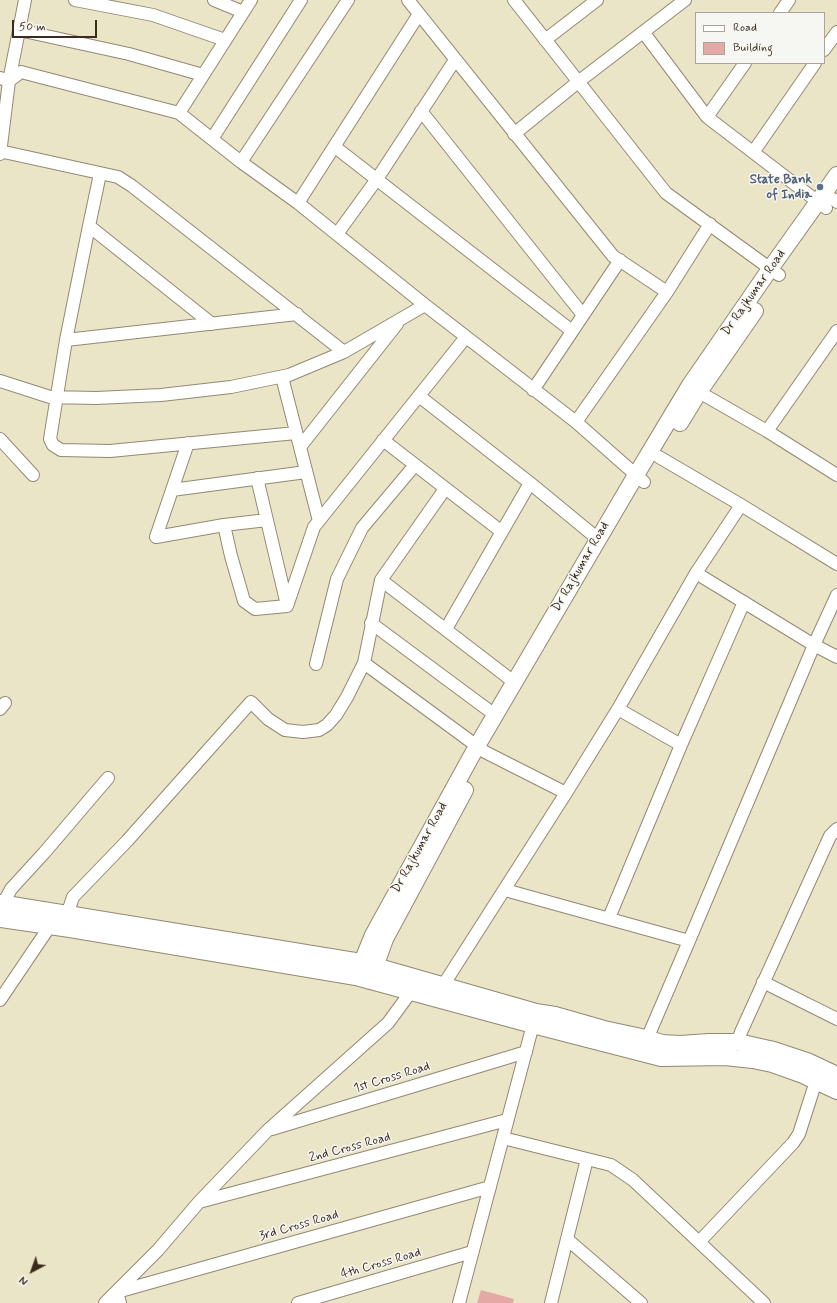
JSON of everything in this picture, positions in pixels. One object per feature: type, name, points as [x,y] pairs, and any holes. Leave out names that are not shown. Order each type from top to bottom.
[{"type":"main road","name":"Dr Rajkumar Road","points":[[363,979],[368,964],[385,939],[481,749],[640,479],[690,385],[830,201],[837,175]]},
{"type":"main road","name":"Dr Rajkumar Road","points":[[481,749],[495,715],[598,539],[640,479],[659,457],[775,272]]},
{"type":"main road","points":[[1,909],[68,915],[368,964],[444,984],[535,1018]]},
{"type":"main road","points":[[1,909],[50,926],[363,979],[410,993],[535,1018],[644,1046],[661,1058],[710,1057],[753,1060],[772,1064],[803,1075],[837,1091]]},
{"type":"main road","points":[[644,1046],[662,1043],[680,1044],[738,1042],[774,1050],[807,1061],[837,1076]]},
{"type":"street","points":[[25,0],[19,30],[4,79],[0,152],[118,177],[132,186],[344,352]]},
{"type":"street","points":[[75,0],[153,15],[225,40]]},
{"type":"street","points":[[214,0],[243,12]]},
{"type":"street","points":[[179,113],[251,0]]},
{"type":"street","points":[[212,139],[301,0]]},
{"type":"street","points":[[241,162],[348,0]]},
{"type":"street","points":[[408,0],[613,256],[667,292]]},
{"type":"street","points":[[545,40],[596,0]]},
{"type":"street","points":[[514,134],[578,82],[644,33],[685,0]]},
{"type":"street","points":[[781,12],[788,1]]},
{"type":"street","points":[[520,2],[545,40],[666,194],[710,224],[775,272]]},
{"type":"street","points":[[298,203],[419,14]]},
{"type":"street","points":[[19,30],[129,54],[203,76]]},
{"type":"street","points":[[825,49],[837,32]]},
{"type":"street","points":[[644,33],[707,116],[754,151],[830,201]]},
{"type":"street","points":[[337,234],[377,179],[455,60]]},
{"type":"street","points":[[707,116],[744,64]]},
{"type":"street","points":[[754,151],[814,64]]},
{"type":"street","points":[[4,79],[21,72],[179,113],[241,162],[298,203],[466,337],[576,422],[640,479]]},
{"type":"street","points":[[421,111],[583,315]]},
{"type":"street","points":[[335,147],[572,331]]},
{"type":"street","points":[[100,174],[66,340],[56,397],[50,439],[53,445],[61,450],[110,451],[296,433]]},
{"type":"street","points":[[576,422],[667,292],[710,224]]},
{"type":"street","points":[[89,226],[212,324]]},
{"type":"street","points":[[534,390],[620,260]]},
{"type":"street","points":[[0,382],[50,397],[96,398],[161,395],[232,387],[289,375],[344,352],[426,305]]},
{"type":"street","points":[[66,340],[297,314]]},
{"type":"street","points":[[300,447],[401,319]]},
{"type":"street","points":[[767,431],[837,331]]},
{"type":"street","points":[[287,606],[314,527],[466,337]]},
{"type":"street","points":[[282,377],[319,521]]},
{"type":"street","points":[[699,392],[767,431],[837,474]]},
{"type":"street","points":[[419,396],[530,483],[598,539]]},
{"type":"street","points":[[0,439],[32,475]]},
{"type":"street","points":[[383,440],[502,532]]},
{"type":"street","points":[[188,443],[156,537],[224,525],[267,520]]},
{"type":"street","points":[[659,457],[837,564]]},
{"type":"street","points":[[316,664],[340,572],[362,528],[415,465]]},
{"type":"street","points":[[172,490],[306,472]]},
{"type":"street","points":[[257,478],[287,606]]},
{"type":"street","points":[[446,629],[530,483]]},
{"type":"street","points":[[68,915],[73,897],[127,842],[251,702],[268,719],[284,730],[304,732],[319,730],[327,725],[336,715],[364,663],[381,580],[445,489]]},
{"type":"street","points":[[444,984],[566,794],[618,709],[696,573],[741,505]]},
{"type":"street","points":[[224,525],[244,601],[255,609],[287,606]]},
{"type":"street","points":[[696,573],[814,645],[837,657]]},
{"type":"street","points":[[381,580],[514,682]]},
{"type":"street","points":[[644,1046],[814,645],[837,595]]},
{"type":"street","points":[[609,918],[681,745],[744,602]]},
{"type":"street","points":[[371,623],[495,715]]},
{"type":"street","points":[[364,663],[481,749],[566,794]]},
{"type":"street","points":[[618,709],[681,745]]},
{"type":"street","points":[[1,909],[11,889],[108,778]]},
{"type":"street","points":[[738,1042],[763,982],[830,836],[837,830]]},
{"type":"street","points":[[505,890],[689,941]]},
{"type":"street","points":[[0,1000],[50,926]]},
{"type":"street","points":[[763,982],[837,1019]]},
{"type":"street","points":[[105,1303],[118,1297],[199,1202],[267,1130],[388,1022],[410,993]]},
{"type":"street","points":[[456,1302],[472,1252],[535,1018]]},
{"type":"street","name":"1st Cross Road","points":[[267,1130],[526,1052]]},
{"type":"street","points":[[699,1242],[793,1143],[799,1134],[816,1081]]},
{"type":"street","name":"2nd Cross Road","points":[[199,1202],[508,1120]]},
{"type":"street","points":[[503,1138],[611,1165],[634,1180],[764,1303]]},
{"type":"street","points":[[551,1303],[587,1159]]},
{"type":"street","name":"3rd Cross Road","points":[[118,1297],[490,1187]]},
{"type":"street","points":[[567,1239],[642,1303]]},
{"type":"street","name":"4th Cross Road","points":[[298,1303],[472,1252]]},
{"type":"building","points":[[481,1290],[514,1299],[513,1303],[477,1303]]},
{"type":"place","name":"State Bank of India","points":[[820,187]]}]
